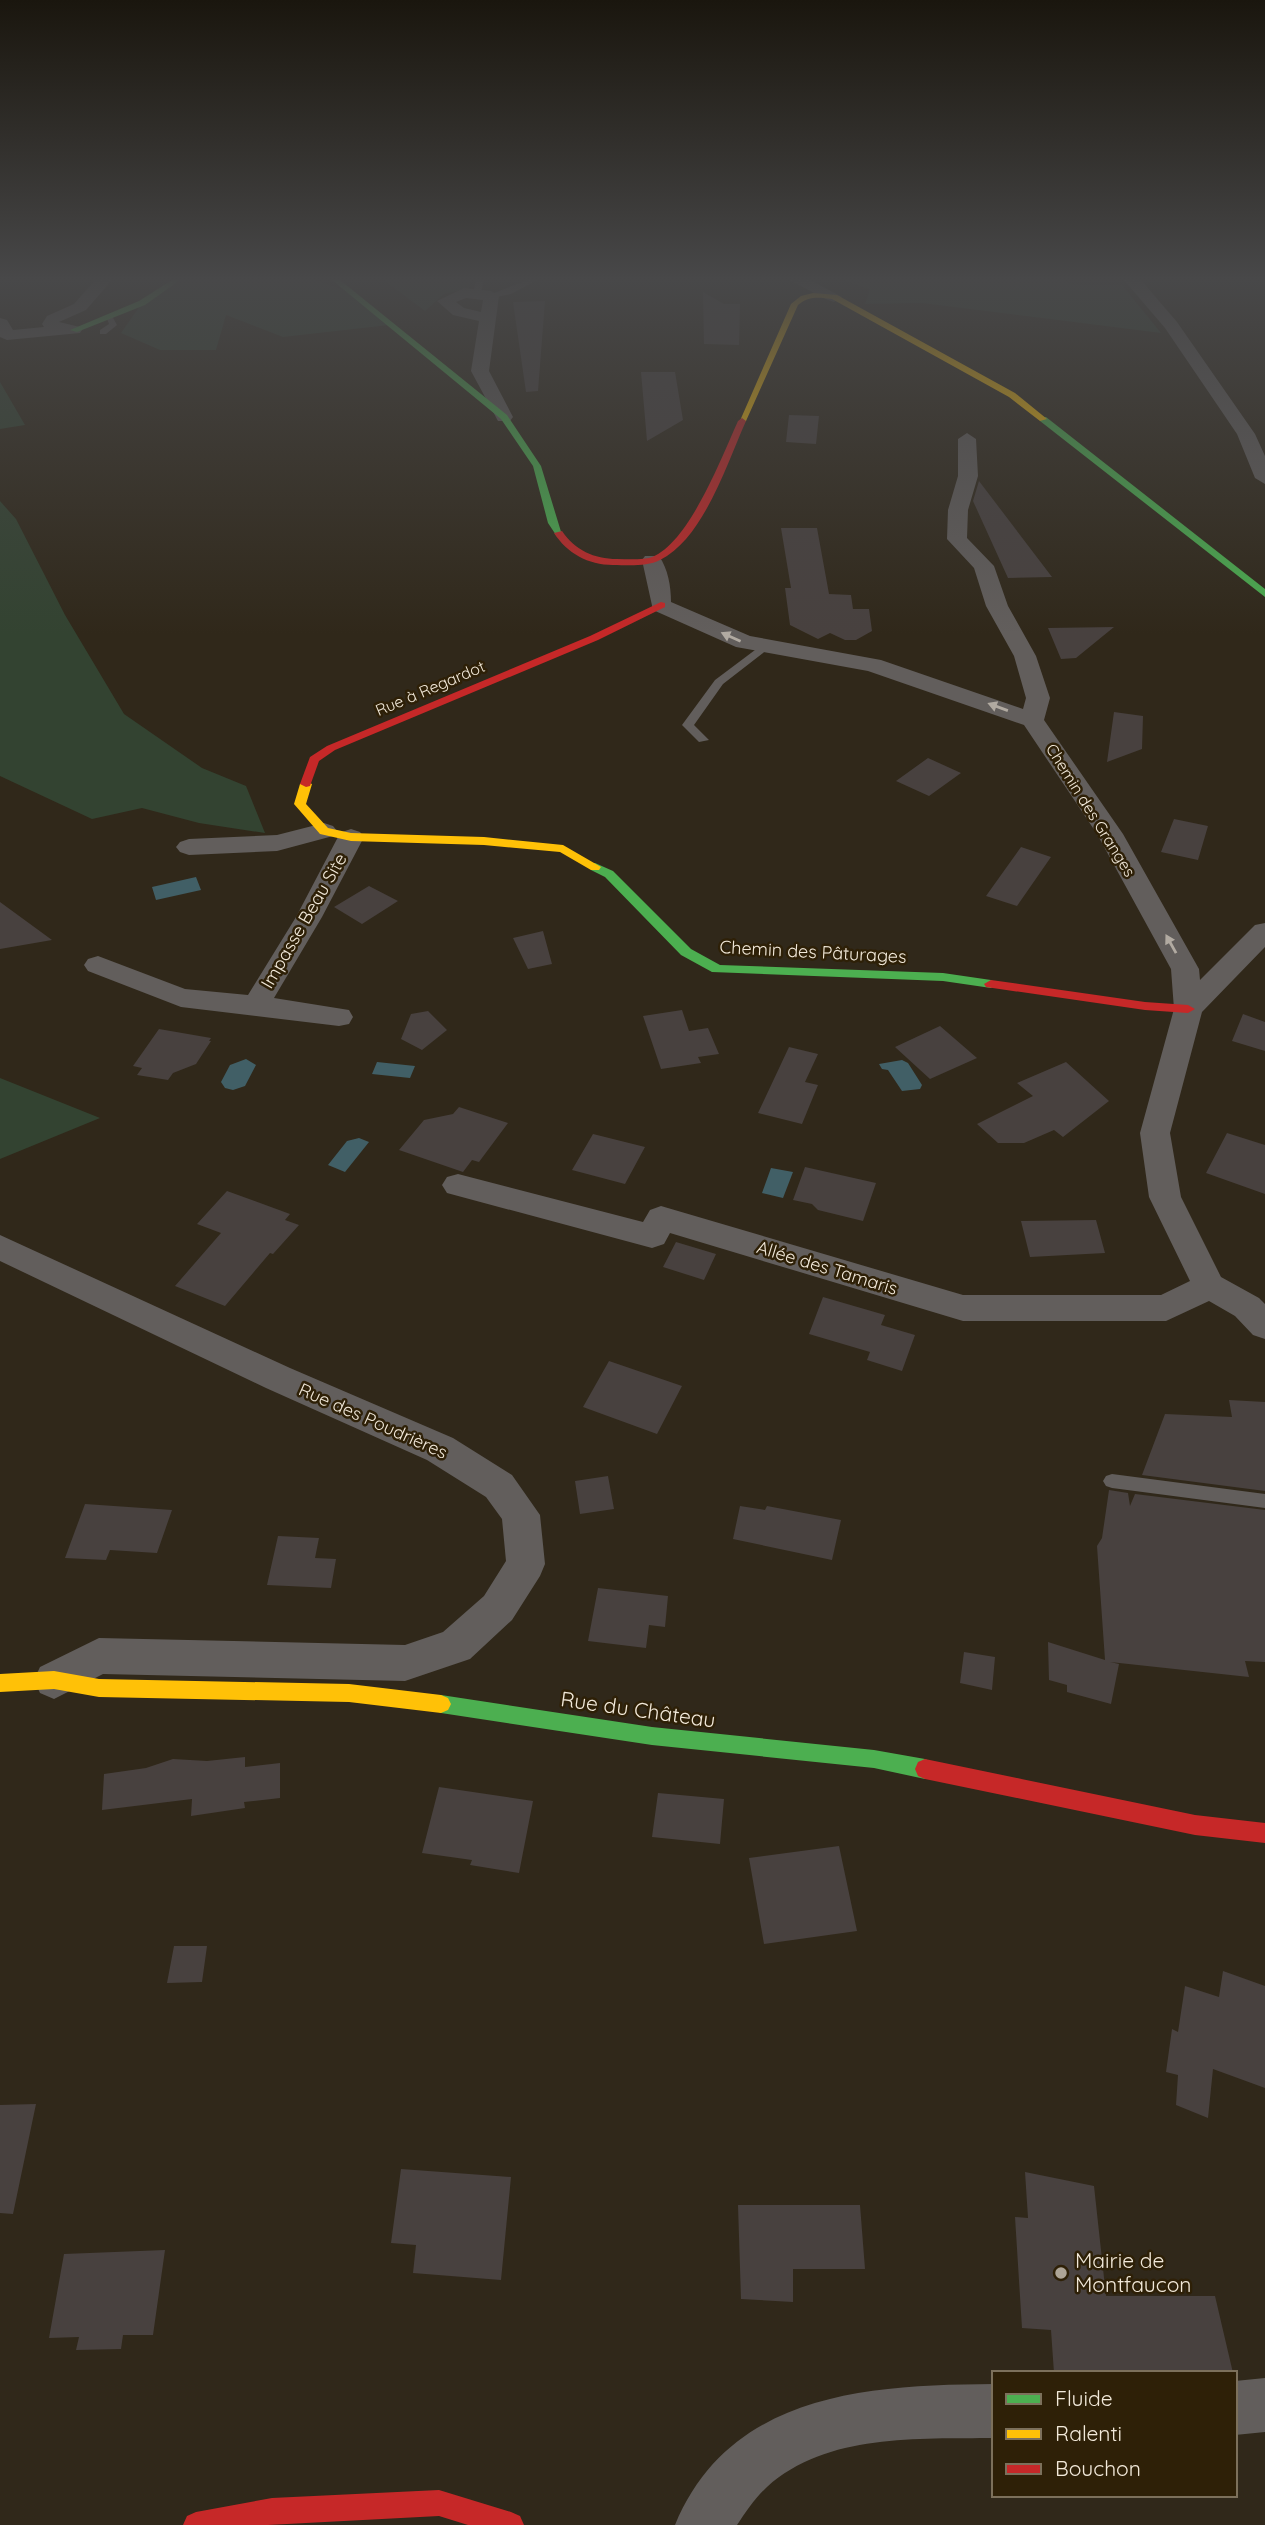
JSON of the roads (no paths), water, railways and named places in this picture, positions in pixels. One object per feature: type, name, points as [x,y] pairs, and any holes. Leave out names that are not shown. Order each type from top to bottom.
[{"type":"street","points":[[480,398],[504,417]]},
{"type":"street","points":[[494,398],[537,466],[553,523],[564,543],[583,555],[604,562],[652,560],[669,551],[692,524],[752,398]]},
{"type":"street","points":[[1016,398],[1265,594]]},
{"type":"street","points":[[1221,398],[1246,434],[1265,478]]},
{"type":"street","points":[[652,560],[660,586],[661,605],[744,642],[873,665],[1032,720],[1038,698],[1025,656],[997,606],[984,566],[957,539],[958,510],[968,476],[967,439]]},
{"type":"street","name":"Rue à Regardot","points":[[324,831],[300,804],[314,759],[331,748],[594,638],[661,605]]},
{"type":"street","name":"Chemin des Granges","points":[[1032,720],[1111,834],[1185,969],[1188,1009],[1155,1133],[1165,1197],[1209,1286]]},
{"type":"street","points":[[189,847],[277,843],[324,831],[351,837]]},
{"type":"street","name":"Chemin des Pâturages","points":[[351,837],[484,841],[563,849],[609,874],[686,952],[717,969],[943,977],[1145,1006],[1188,1009]]},
{"type":"street","name":"Impasse Beau Site","points":[[256,1005],[309,917],[351,837]]},
{"type":"street","points":[[1188,1009],[1265,931]]},
{"type":"street","name":"Impasse Beau Site","points":[[98,965],[181,998],[338,1017]]},
{"type":"street","name":"Allée des Tamaris","points":[[458,1185],[652,1236],[661,1218],[963,1308],[1166,1308],[1209,1286]]},
{"type":"street","name":"Rue des Poudrières","points":[[0,1247],[278,1378],[440,1449],[499,1486],[521,1515],[526,1564],[498,1608],[456,1646],[405,1663],[99,1656],[54,1680]]},
{"type":"street","points":[[1209,1286],[1247,1307],[1265,1326]]},
{"type":"street","name":"Rue du Château","points":[[0,1683],[54,1680],[99,1688],[349,1693],[496,1711],[652,1736],[874,1759],[1195,1825],[1265,1833]]},
{"type":"street","points":[[1237,2408],[1265,2405]]},
{"type":"street","points":[[704,2525],[749,2466],[802,2432],[876,2414],[992,2412]]},
{"type":"street","points":[[196,2525],[272,2511],[439,2503],[511,2525]]},
{"type":"lane","points":[[704,740],[688,725],[719,682],[767,646]]},
{"type":"lane","points":[[1112,1481],[1265,1501]]},
{"type":"water","points":[[196,877],[201,890],[156,900],[152,887]]},
{"type":"water","points":[[246,1059],[256,1065],[245,1086],[233,1090],[225,1088],[221,1082],[230,1065]]},
{"type":"water","points":[[902,1060],[908,1063],[922,1085],[920,1089],[902,1091],[888,1070],[882,1069],[879,1064]]},
{"type":"water","points":[[377,1062],[415,1066],[410,1078],[372,1074]]},
{"type":"water","points":[[359,1138],[369,1142],[345,1172],[328,1165],[347,1141]]},
{"type":"water","points":[[771,1168],[793,1172],[783,1198],[762,1193]]},
{"type":"place","name":"Mairie de Montfaucon","points":[[1061,2273]]}]
